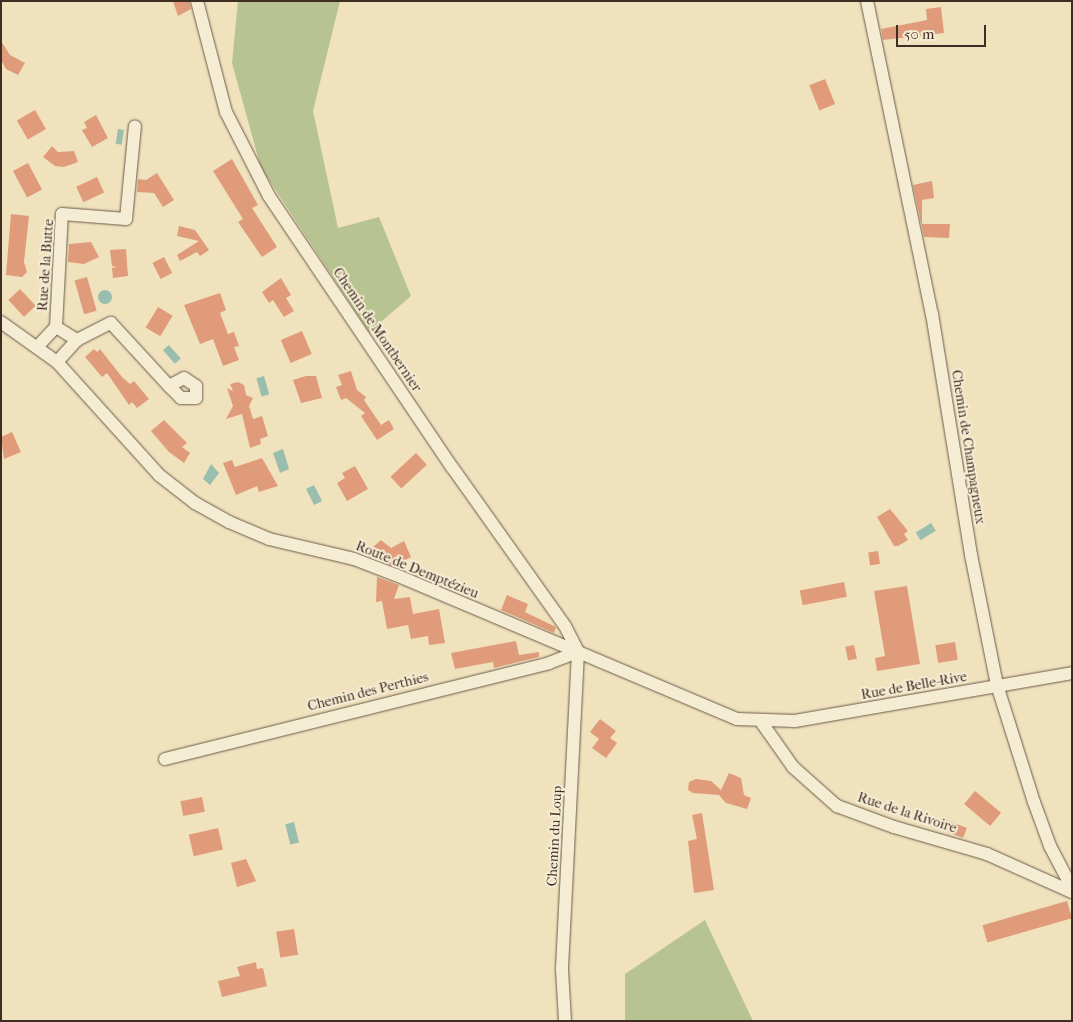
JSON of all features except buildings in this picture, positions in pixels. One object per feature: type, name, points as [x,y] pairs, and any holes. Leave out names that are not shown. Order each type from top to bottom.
[{"type":"street","name":"Chemin de Montbernier","points":[[197,1],[226,112],[269,196],[452,467],[565,626],[578,652]]},
{"type":"street","name":"Chemin de Champagneux","points":[[867,1],[932,314],[971,555],[996,685],[1050,846],[1072,890]]},
{"type":"street","name":"Rue de la Butte","points":[[38,346],[56,327],[62,214],[126,219],[135,126]]},
{"type":"street","name":"Route de Demptézieu","points":[[1,322],[38,346],[57,362],[159,474],[195,503],[228,522],[269,539],[354,559],[578,652],[713,711],[762,722]]},
{"type":"street","points":[[57,362],[77,340],[111,323],[169,386]]},
{"type":"street","points":[[56,327],[77,340]]},
{"type":"street","name":"Chemin des Perthies","points":[[165,759],[549,663],[578,652]]},
{"type":"street","name":"Chemin du Loup","points":[[565,1021],[562,970],[578,652]]},
{"type":"street","name":"Rue de Belle-Rive","points":[[762,722],[830,716],[1072,673]]},
{"type":"street","name":"Rue de la Rivoire","points":[[762,722],[793,767],[838,806],[894,827],[987,854],[1072,890]]},
{"type":"shaded area","points":[[238,1],[340,1],[313,111],[338,228],[379,217],[411,296],[369,332],[261,168],[232,63]]},
{"type":"shaded area","points":[[118,129],[124,130],[122,145],[116,144]]},
{"type":"shaded area","points":[[105,290],[110,292],[112,297],[110,302],[105,304],[100,302],[98,297],[100,292]]},
{"type":"shaded area","points":[[169,345],[181,359],[175,364],[163,350]]},
{"type":"shaded area","points":[[264,376],[269,394],[262,396],[256,378]]},
{"type":"shaded area","points":[[283,449],[289,469],[280,473],[273,453]]},
{"type":"shaded area","points":[[211,464],[219,473],[210,485],[203,479]]},
{"type":"shaded area","points":[[314,485],[322,501],[314,505],[306,489]]},
{"type":"shaded area","points":[[931,523],[936,531],[921,540],[916,533]]},
{"type":"shaded area","points":[[294,822],[299,842],[290,845],[285,824]]},
{"type":"shaded area","points":[[705,920],[753,1021],[625,1021],[625,974]]}]
